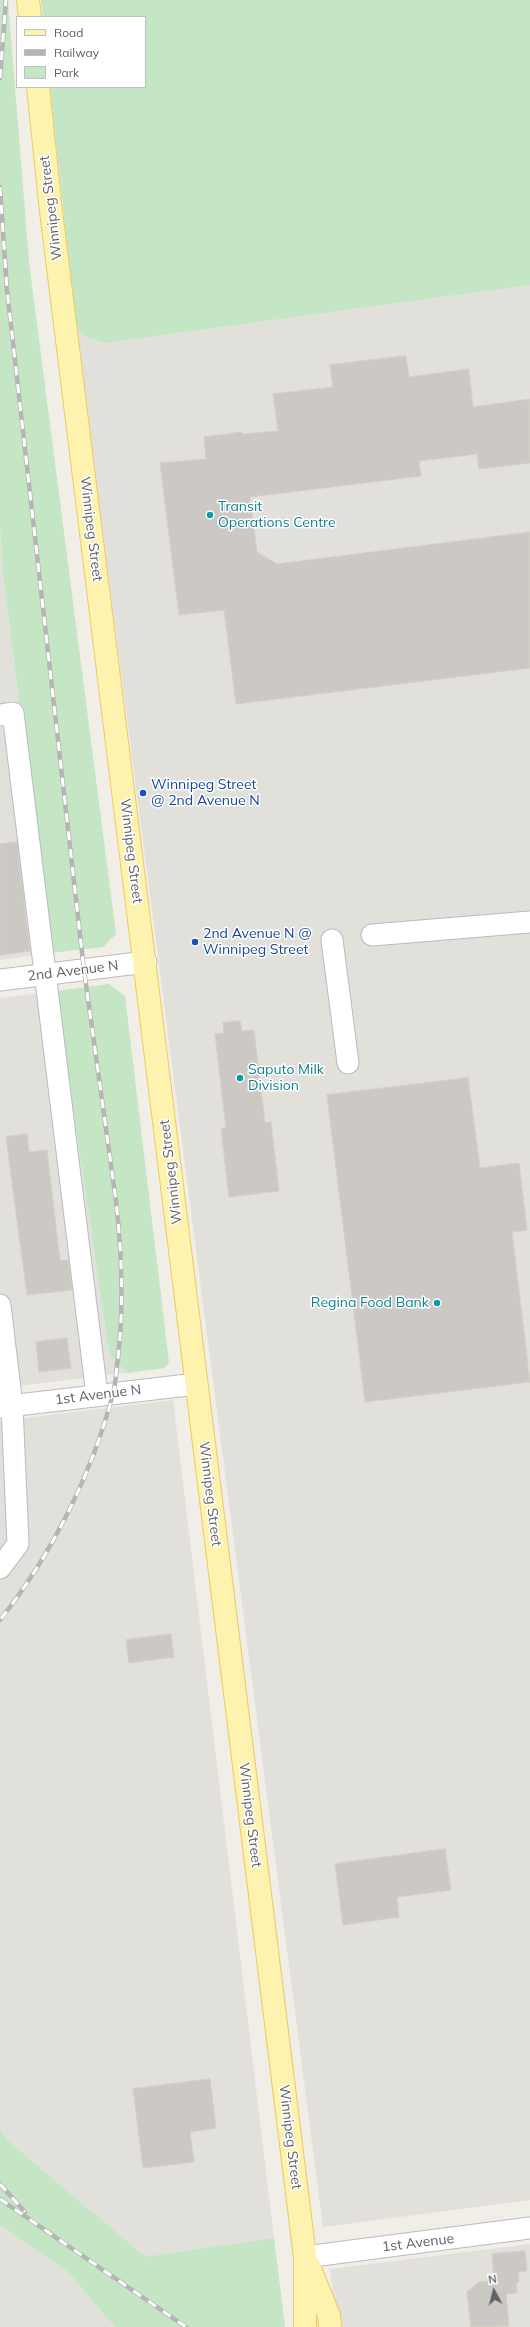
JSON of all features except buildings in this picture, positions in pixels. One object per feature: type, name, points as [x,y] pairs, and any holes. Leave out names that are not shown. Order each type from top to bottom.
[{"type":"main road","points":[[28,0],[30,16]]},
{"type":"main road","name":"Winnipeg Street","points":[[38,88],[51,211],[146,962],[196,1384],[305,2257],[305,2327]]},
{"type":"main road","name":"Winnipeg Street","points":[[305,2257],[329,2316],[330,2327]]},
{"type":"street","points":[[0,715],[13,713],[44,975],[97,1395]]},
{"type":"street","points":[[372,935],[530,922]]},
{"type":"street","points":[[332,940],[348,1063]]},
{"type":"street","name":"2nd Avenue N","points":[[0,980],[146,962]]},
{"type":"street","points":[[0,1305],[6,1406],[18,1544],[0,1568]]},
{"type":"street","name":"1st Avenue N","points":[[6,1406],[196,1384]]},
{"type":"street","name":"1st Avenue","points":[[305,2257],[530,2228]]},
{"type":"shaded area","points":[[530,285],[530,2200],[323,2227],[76,326],[86,337],[105,343]]},
{"type":"shaded area","points":[[0,527],[3,572],[51,953],[0,960]]},
{"type":"shaded area","points":[[56,991],[109,1353],[127,1373],[0,1388],[0,998]]},
{"type":"shaded area","points":[[173,1400],[274,2238],[145,2258],[6,2139],[0,2128],[0,1421]]},
{"type":"shaded area","points":[[0,2225],[67,2271],[115,2327],[0,2327]]},
{"type":"shaded area","points":[[530,2244],[530,2327],[337,2327],[330,2269]]},
{"type":"green space","points":[[0,0],[8,0],[29,262],[116,934],[103,947],[51,953],[3,572],[0,527]]},
{"type":"green space","points":[[41,0],[530,0],[530,285],[105,343],[86,337],[76,326],[50,88],[146,88],[146,16],[43,16]]},
{"type":"green space","points":[[109,984],[125,996],[169,1362],[165,1368],[127,1373],[109,1353],[56,991]]},
{"type":"green space","points":[[0,2128],[6,2139],[145,2257],[274,2238],[285,2327],[115,2327],[67,2271],[0,2225]]},
{"type":"railway","points":[[0,78],[6,0]]},
{"type":"railway","points":[[0,187],[7,290],[84,970],[116,1201],[120,1240],[122,1299],[120,1338],[114,1390],[94,1454],[68,1513],[53,1541],[19,1595],[0,1620]]},
{"type":"railway","points":[[0,2184],[25,2212]]},
{"type":"railway","points":[[0,2199],[186,2327]]},
{"type":"place","name":"Transit Operations Centre","points":[[210,515]]},
{"type":"place","name":"Winnipeg Street @ 2nd Avenue N","points":[[143,793]]},
{"type":"place","name":"2nd Avenue N @ Winnipeg Street","points":[[195,942]]},
{"type":"place","name":"Saputo Milk Division","points":[[240,1078]]},
{"type":"place","name":"Regina Food Bank","points":[[437,1303]]}]
